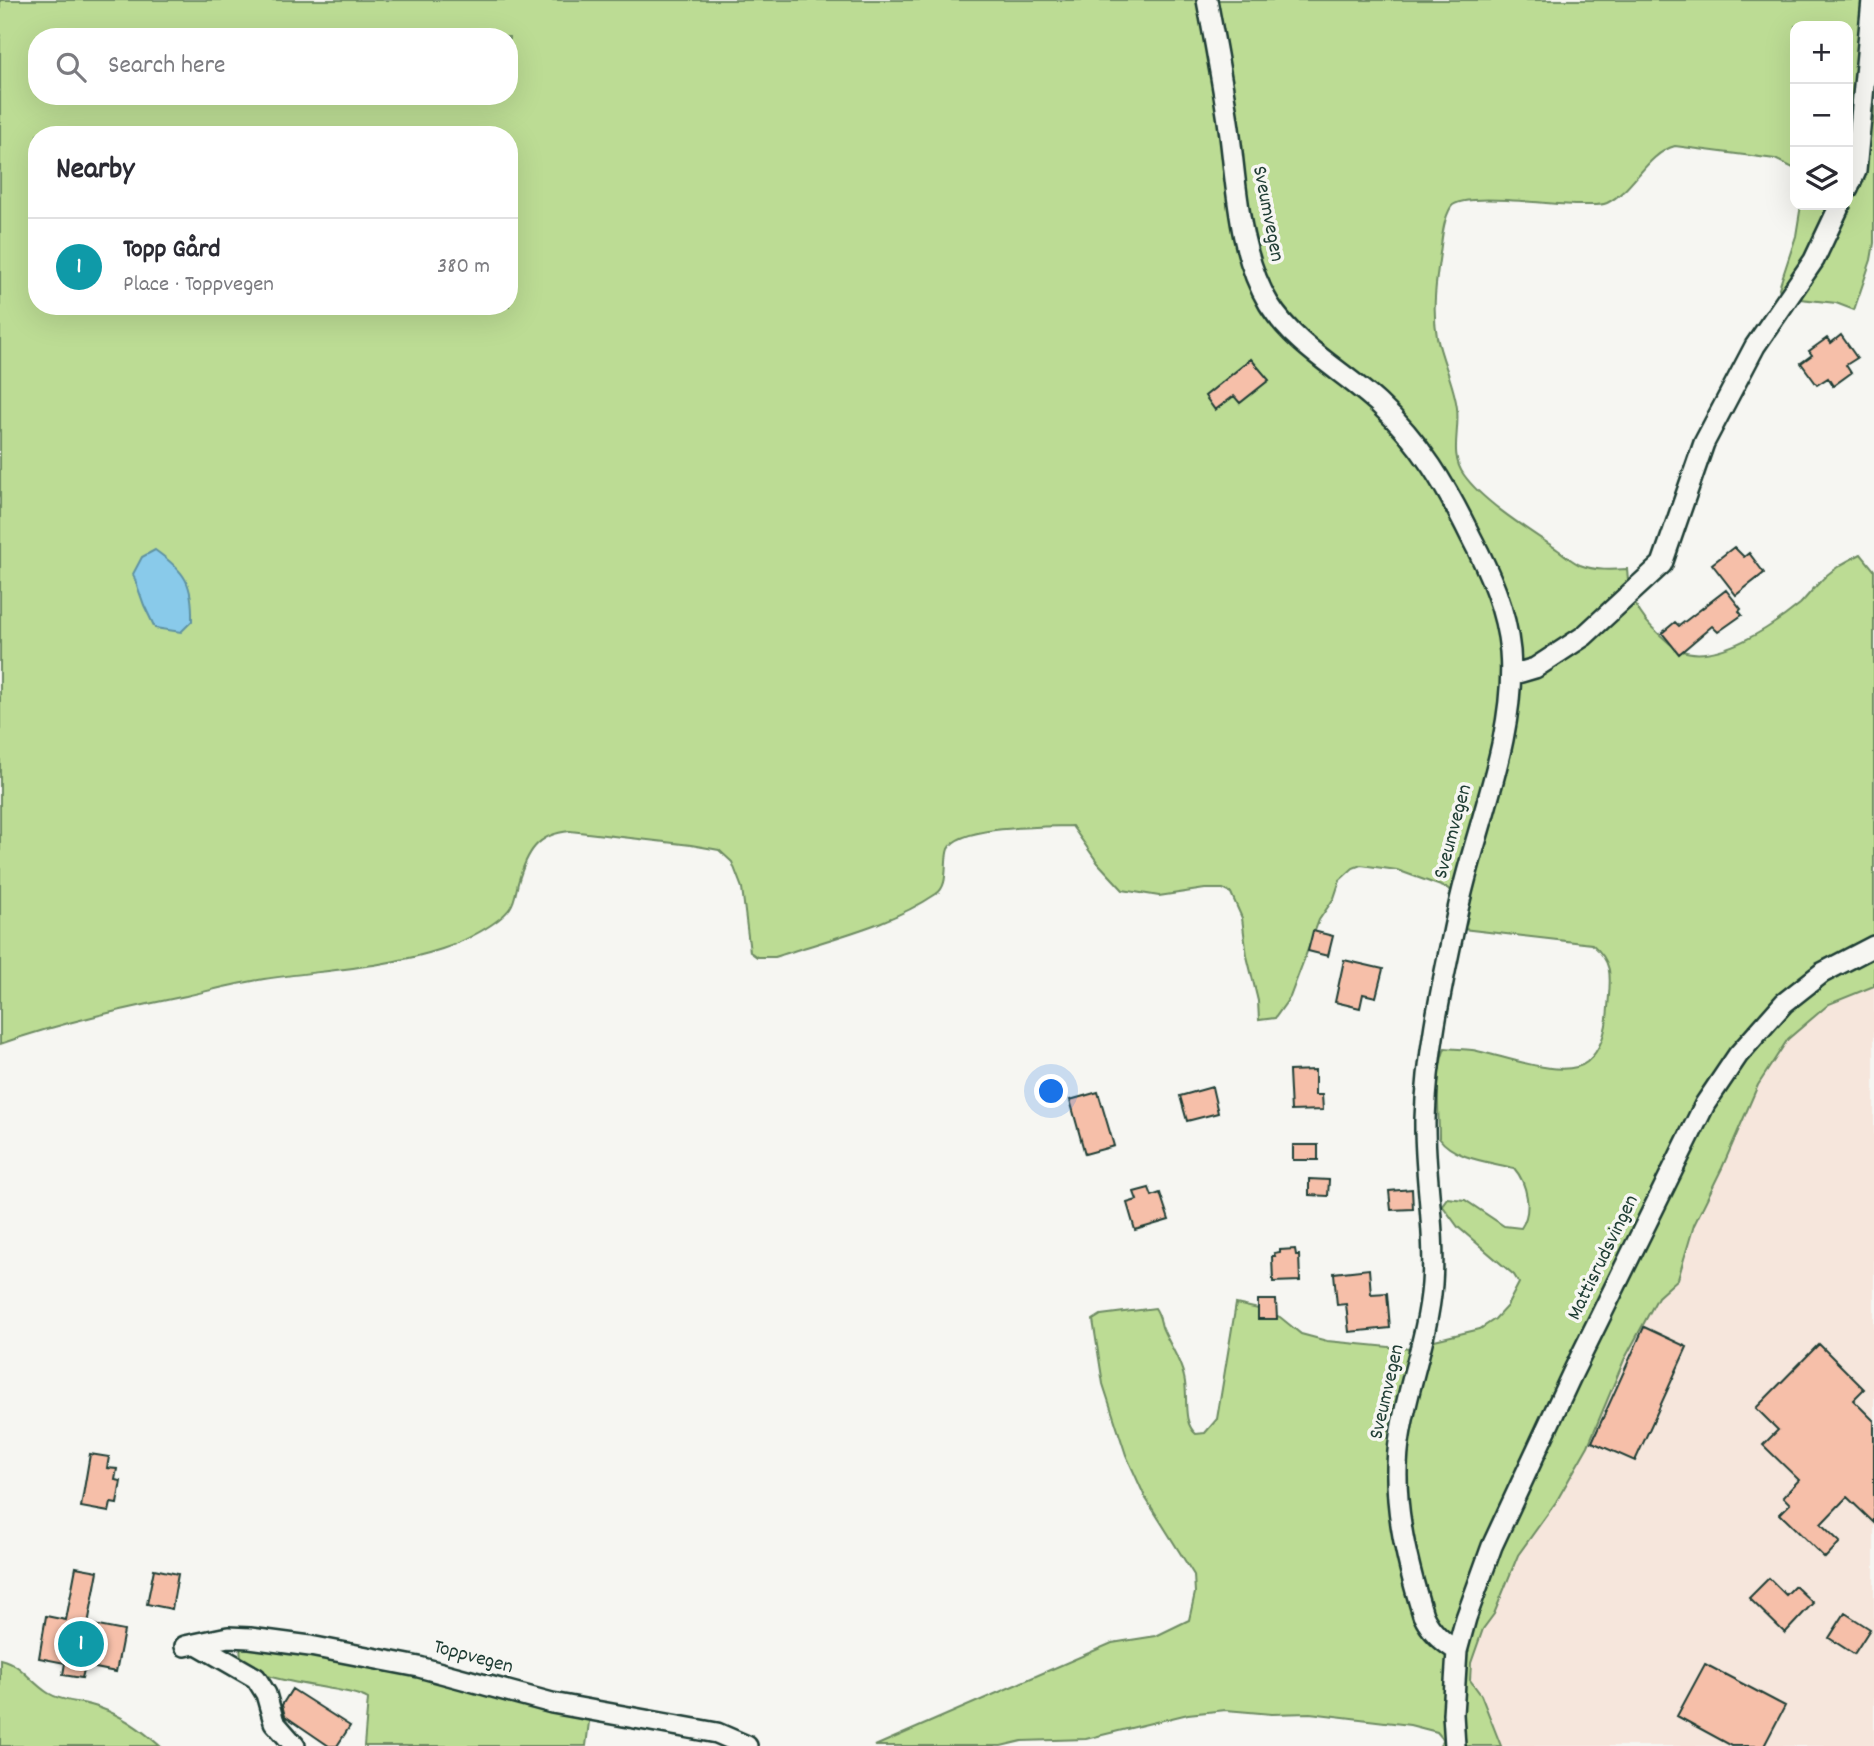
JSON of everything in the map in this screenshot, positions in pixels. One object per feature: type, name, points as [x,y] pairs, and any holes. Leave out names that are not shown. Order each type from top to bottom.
[{"type":"street","name":"Sveumvegen","points":[[1208,0],[1224,92],[1241,220],[1254,271],[1262,290],[1285,326],[1392,417],[1442,479],[1477,548],[1502,607],[1507,631],[1511,676],[1504,727],[1460,897],[1433,1042],[1425,1135],[1434,1258],[1432,1289],[1422,1345],[1399,1439],[1397,1461],[1400,1512],[1423,1615],[1442,1642],[1457,1651]]},
{"type":"street","points":[[1853,178],[1856,171],[1872,0]]},
{"type":"street","points":[[1511,676],[1535,668],[1584,636],[1662,564],[1704,443],[1755,346],[1814,260],[1838,210]]},
{"type":"street","name":"Mattisrudsvingen","points":[[1457,1651],[1492,1546],[1573,1372],[1706,1104],[1738,1055],[1784,1003],[1822,973],[1874,946]]},
{"type":"street","name":"Toppvegen","points":[[295,1746],[274,1721],[266,1694],[256,1678],[191,1645],[228,1637],[250,1638],[351,1654],[419,1667],[552,1703],[717,1732],[747,1746]]},
{"type":"street","points":[[1455,1746],[1452,1714],[1457,1651]]},
{"type":"shaded area","points":[[1874,986],[1874,1746],[1501,1746],[1481,1695],[1470,1680],[1471,1663],[1483,1629],[1494,1614],[1510,1571],[1518,1555],[1556,1502],[1624,1360],[1658,1297],[1678,1279],[1694,1225],[1758,1085],[1788,1039],[1829,1003]]},
{"type":"green space","points":[[0,0],[1874,0],[1874,243],[1854,310],[1836,303],[1782,297],[1779,288],[1796,236],[1800,210],[1853,210],[1853,21],[1790,21],[1790,166],[1775,159],[1675,146],[1656,156],[1625,190],[1607,203],[1581,205],[1512,200],[1459,202],[1448,212],[1442,236],[1435,316],[1437,337],[1457,408],[1456,451],[1464,475],[1495,506],[1580,565],[1598,569],[1627,569],[1636,605],[1652,627],[1675,647],[1694,653],[1727,648],[1775,623],[1844,563],[1861,554],[1874,570],[1874,986],[1829,1004],[1788,1039],[1758,1085],[1694,1225],[1678,1279],[1658,1297],[1624,1360],[1588,1446],[1556,1502],[1518,1555],[1494,1614],[1483,1629],[1471,1663],[1470,1680],[1481,1695],[1501,1746],[1440,1746],[1443,1739],[1437,1732],[1410,1725],[1310,1713],[1272,1714],[1226,1710],[1188,1714],[1086,1739],[1022,1741],[1001,1746],[875,1746],[1112,1643],[1156,1636],[1189,1620],[1195,1593],[1194,1575],[1145,1497],[1126,1455],[1103,1384],[1093,1320],[1101,1315],[1155,1308],[1178,1358],[1185,1384],[1188,1422],[1196,1434],[1205,1433],[1217,1419],[1236,1304],[1263,1310],[1280,1317],[1301,1334],[1327,1341],[1410,1349],[1418,1344],[1480,1329],[1495,1319],[1507,1306],[1519,1283],[1514,1275],[1458,1227],[1442,1205],[1447,1198],[1465,1200],[1504,1226],[1521,1228],[1527,1214],[1525,1189],[1514,1168],[1463,1155],[1439,1138],[1439,1069],[1445,1048],[1472,1050],[1548,1068],[1577,1067],[1587,1062],[1603,1037],[1610,989],[1608,965],[1592,944],[1463,929],[1456,895],[1449,889],[1397,870],[1361,865],[1353,868],[1340,880],[1334,898],[1319,920],[1290,997],[1275,1018],[1259,1020],[1258,1001],[1247,956],[1242,918],[1231,893],[1223,889],[1205,889],[1159,896],[1123,890],[1098,863],[1072,826],[1026,827],[969,835],[956,841],[948,849],[945,879],[936,894],[878,923],[775,957],[757,957],[750,952],[742,888],[732,862],[719,850],[570,831],[549,836],[535,846],[525,862],[513,902],[505,914],[479,932],[450,946],[376,964],[264,979],[92,1017],[0,1044]]},
{"type":"green space","points":[[242,1634],[591,1706],[586,1746],[364,1746],[368,1699],[260,1673],[247,1666],[241,1656]]},
{"type":"green space","points":[[0,1659],[20,1669],[48,1693],[117,1715],[160,1746],[0,1746]]},
{"type":"water","points":[[155,550],[181,572],[189,588],[192,621],[181,632],[155,628],[133,574],[142,557]]},
{"type":"building","points":[[1841,335],[1857,358],[1846,365],[1851,373],[1833,386],[1828,378],[1817,385],[1801,363],[1812,355],[1809,351],[1827,338],[1831,343]]},
{"type":"building","points":[[1251,359],[1269,380],[1240,403],[1234,396],[1215,410],[1205,396]]},
{"type":"building","points":[[1734,547],[1744,557],[1749,553],[1764,573],[1736,595],[1712,564]]},
{"type":"building","points":[[1726,590],[1741,609],[1739,611],[1742,615],[1718,632],[1712,626],[1679,654],[1662,633],[1675,622],[1679,626]]},
{"type":"building","points":[[1313,931],[1333,936],[1328,956],[1308,951]]},
{"type":"building","points":[[1344,960],[1383,969],[1376,997],[1363,994],[1360,1008],[1335,1002]]},
{"type":"building","points":[[1315,1070],[1315,1095],[1322,1095],[1323,1110],[1291,1111],[1289,1071]]},
{"type":"building","points":[[1212,1087],[1218,1113],[1187,1121],[1180,1096]]},
{"type":"building","points":[[1098,1092],[1114,1146],[1085,1154],[1070,1100]]},
{"type":"building","points":[[1293,1145],[1318,1145],[1318,1160],[1293,1160]]},
{"type":"building","points":[[1309,1179],[1329,1180],[1328,1196],[1309,1195]]},
{"type":"building","points":[[1149,1188],[1152,1196],[1160,1193],[1169,1220],[1135,1230],[1127,1203],[1137,1200],[1134,1192]]},
{"type":"building","points":[[1412,1189],[1413,1209],[1391,1210],[1389,1191]]},
{"type":"building","points":[[1295,1249],[1296,1255],[1299,1255],[1300,1281],[1273,1282],[1274,1253]]},
{"type":"building","points":[[1369,1269],[1371,1294],[1387,1293],[1390,1328],[1349,1332],[1346,1304],[1337,1305],[1334,1273]]},
{"type":"building","points":[[1258,1300],[1276,1300],[1277,1319],[1258,1319]]},
{"type":"building","points":[[1644,1327],[1687,1347],[1635,1461],[1592,1442]]},
{"type":"building","points":[[1819,1344],[1864,1389],[1853,1400],[1874,1421],[1874,1523],[1847,1497],[1821,1524],[1840,1542],[1825,1558],[1780,1514],[1790,1504],[1783,1497],[1799,1480],[1763,1445],[1778,1430],[1756,1408]]},
{"type":"building","points":[[90,1454],[109,1457],[107,1468],[117,1469],[115,1480],[121,1481],[117,1504],[111,1503],[109,1512],[81,1507]]},
{"type":"building","points":[[76,1567],[98,1571],[88,1624],[124,1631],[116,1672],[85,1666],[82,1678],[63,1675],[65,1663],[39,1658],[46,1616],[66,1620]]},
{"type":"building","points":[[154,1569],[178,1574],[172,1609],[147,1604]]},
{"type":"building","points":[[1769,1578],[1786,1595],[1795,1586],[1813,1603],[1785,1633],[1749,1598]]},
{"type":"building","points":[[1845,1613],[1870,1629],[1854,1654],[1829,1638]]},
{"type":"building","points":[[1705,1664],[1785,1706],[1764,1746],[1732,1746],[1677,1716]]},
{"type":"building","points":[[292,1689],[350,1726],[337,1746],[329,1746],[285,1716],[282,1705]]},
{"type":"place","name":"Topp Gård","points":[[81,1644]]}]
